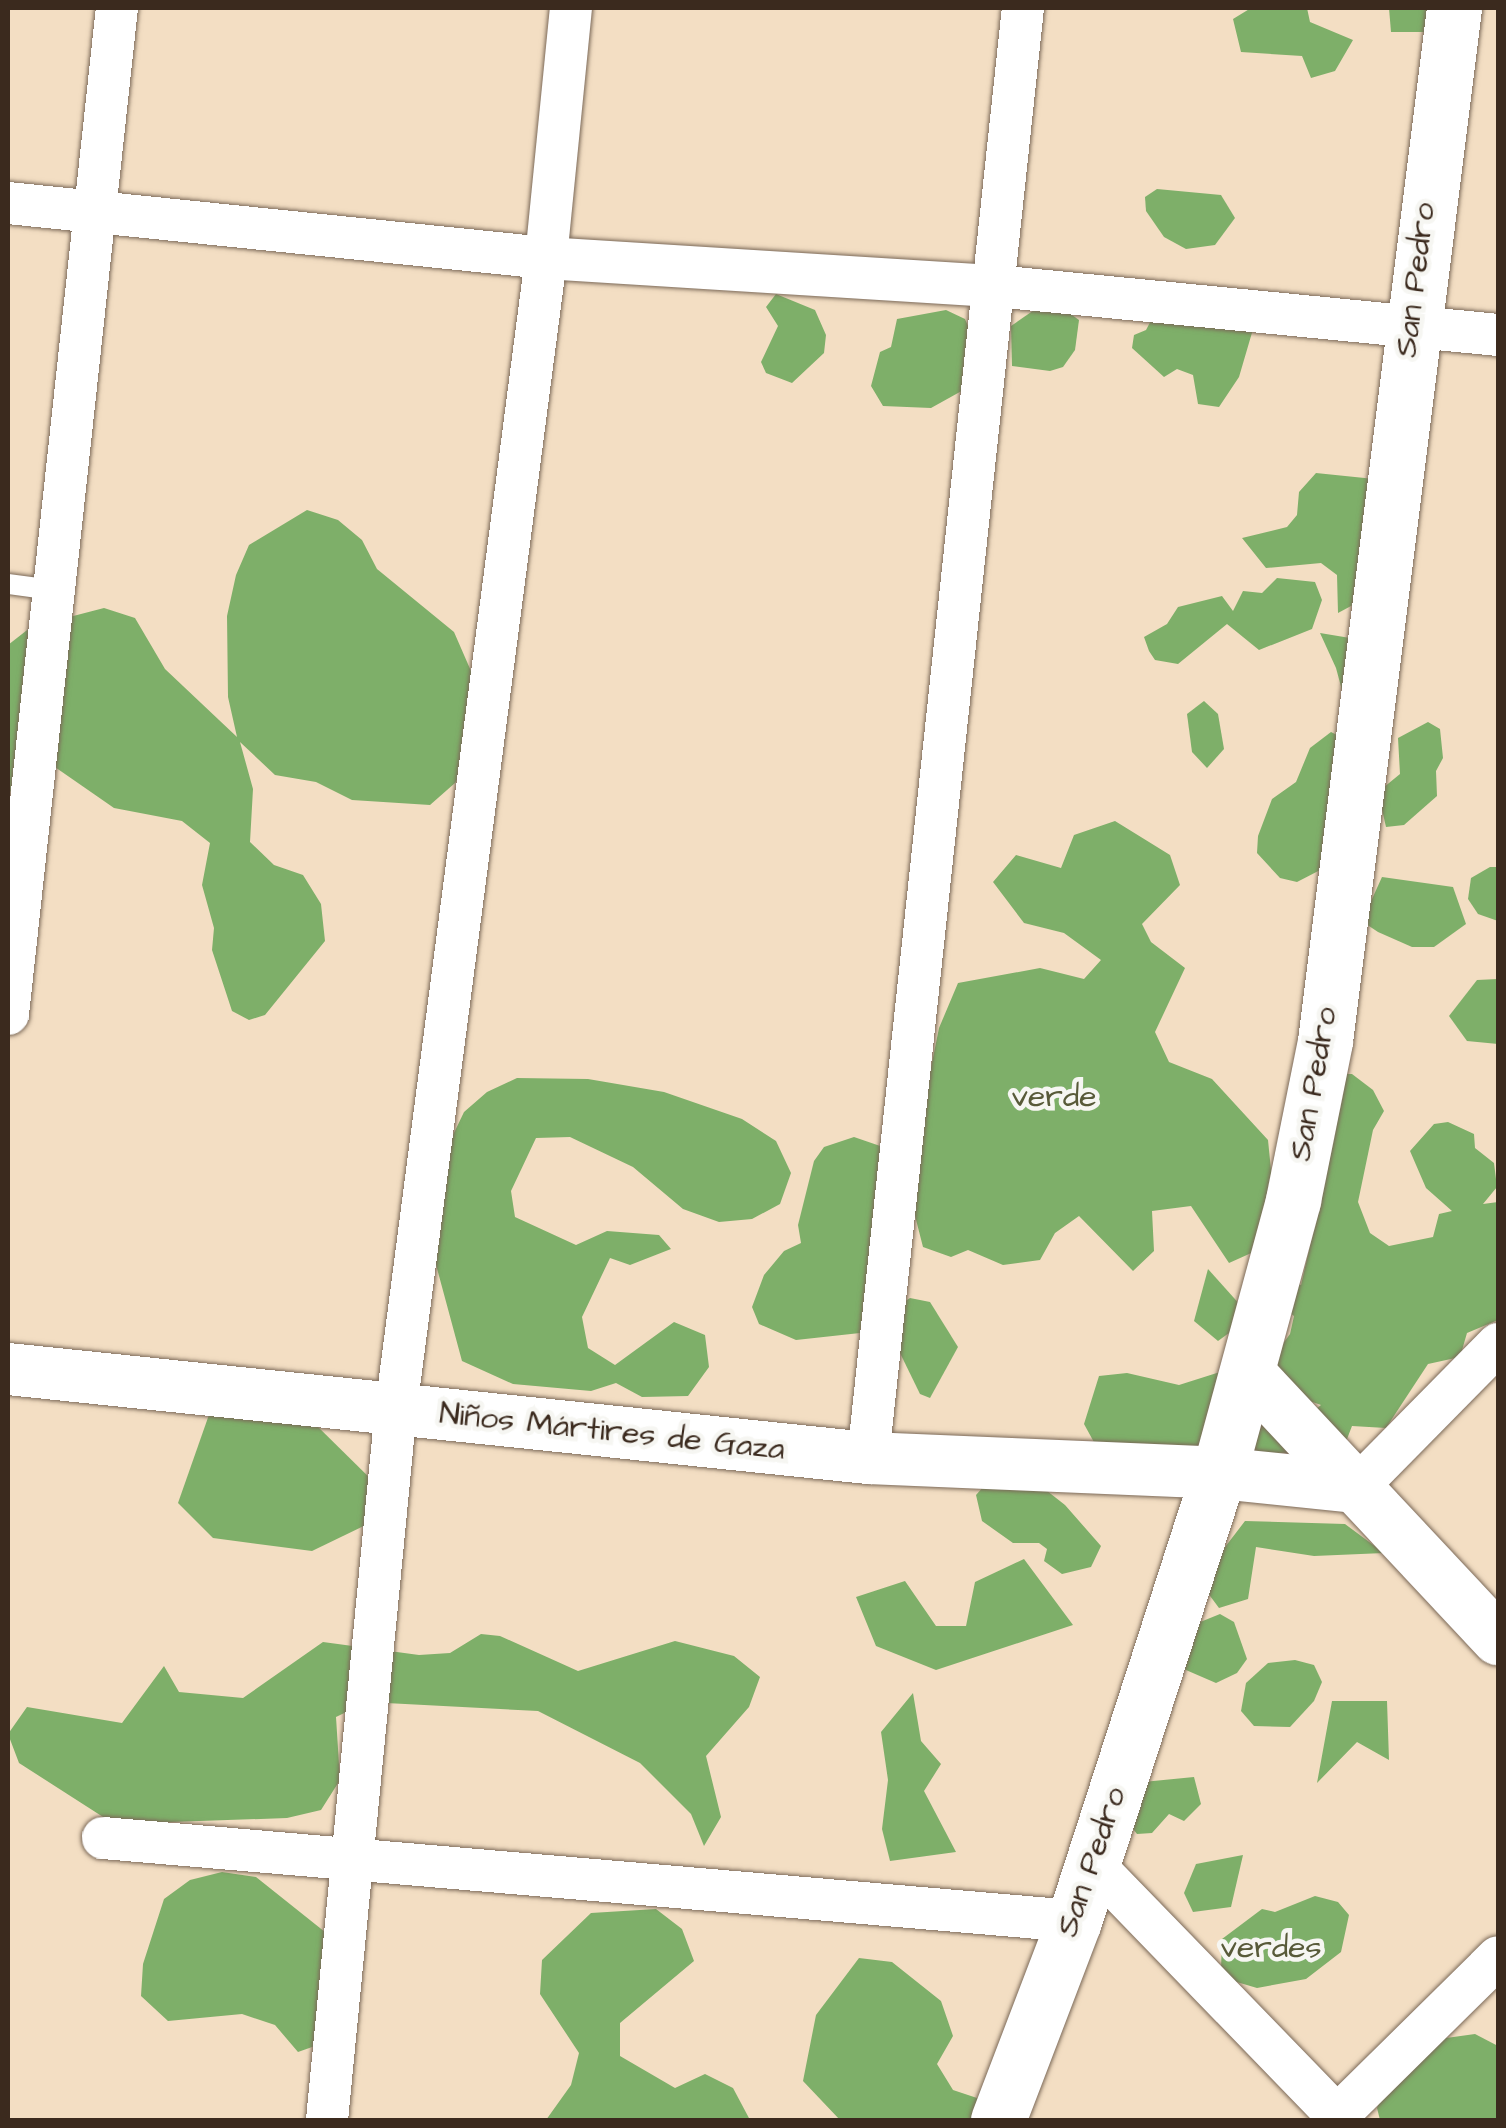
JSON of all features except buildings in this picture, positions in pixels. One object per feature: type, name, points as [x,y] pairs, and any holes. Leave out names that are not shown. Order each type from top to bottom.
[{"type":"main road","name":"San Pedro","points":[[998,2120],[1074,1920],[1219,1473],[1248,1372],[1325,1041],[1410,322],[1454,8]]},
{"type":"street","points":[[8,1014],[116,8]]},
{"type":"street","points":[[326,2120],[396,1409],[546,258],[571,8]]},
{"type":"street","points":[[868,1458],[1023,8]]},
{"type":"street","points":[[8,203],[546,258],[994,286],[1410,322],[1498,334]]},
{"type":"street","points":[[1357,1487],[1498,1344]]},
{"type":"street","name":"Niños Mártires de Gaza","points":[[8,1369],[868,1458],[1219,1473],[1357,1487]]},
{"type":"street","points":[[1248,1372],[1498,1639]]},
{"type":"street","points":[[102,1838],[1074,1920]]},
{"type":"street","points":[[1092,1864],[1339,2118],[1498,1957]]},
{"type":"lane","points":[[8,584],[52,590]]},
{"type":"green space","points":[[1251,8],[1307,8],[1310,22],[1353,40],[1335,71],[1311,78],[1302,56],[1241,52],[1233,19]]},
{"type":"green space","points":[[1389,8],[1437,8],[1431,32],[1391,32]]},
{"type":"green space","points":[[1157,189],[1221,195],[1235,218],[1215,245],[1186,249],[1164,237],[1146,211],[1145,197]]},
{"type":"green space","points":[[776,294],[815,310],[826,335],[824,353],[792,383],[766,373],[761,362],[778,326],[766,307]]},
{"type":"green space","points":[[1050,299],[1079,320],[1075,350],[1063,367],[1050,371],[1012,366],[1011,326]]},
{"type":"green space","points":[[1157,309],[1256,319],[1239,377],[1219,407],[1198,404],[1193,375],[1177,369],[1164,377],[1132,348],[1134,335],[1146,330]]},
{"type":"green space","points":[[946,310],[965,319],[975,342],[967,388],[931,408],[883,406],[871,386],[880,352],[891,347],[897,319]]},
{"type":"green space","points":[[1316,473],[1384,480],[1366,598],[1338,613],[1337,575],[1321,563],[1266,568],[1242,538],[1287,527],[1297,515],[1299,492]]},
{"type":"green space","points":[[307,510],[338,520],[362,540],[377,569],[454,632],[481,694],[471,755],[455,783],[430,805],[352,800],[316,782],[275,775],[240,742],[253,789],[250,842],[274,865],[303,875],[321,904],[325,941],[265,1015],[249,1020],[232,1011],[212,950],[214,928],[202,885],[210,843],[182,821],[114,808],[52,765],[8,793],[8,645],[31,627],[104,608],[135,618],[165,669],[237,737],[228,697],[227,616],[236,575],[249,545]]},
{"type":"green space","points":[[1277,578],[1315,582],[1322,600],[1312,629],[1259,650],[1227,624],[1178,664],[1155,660],[1149,651],[1144,637],[1167,624],[1178,607],[1222,596],[1233,611],[1243,591],[1262,593]]},
{"type":"green space","points":[[1320,633],[1356,639],[1343,694],[1336,668]]},
{"type":"green space","points":[[1204,701],[1218,714],[1224,749],[1207,768],[1192,752],[1187,714]]},
{"type":"green space","points":[[1428,722],[1440,729],[1443,758],[1436,771],[1437,796],[1404,825],[1386,827],[1378,792],[1400,774],[1398,738]]},
{"type":"green space","points":[[1331,732],[1345,739],[1328,866],[1297,882],[1280,878],[1257,853],[1258,836],[1272,799],[1296,782],[1310,748]]},
{"type":"green space","name":"verde","points":[[1115,821],[1170,855],[1180,885],[1142,924],[1151,942],[1185,968],[1155,1032],[1169,1062],[1212,1079],[1268,1140],[1275,1210],[1258,1250],[1229,1263],[1191,1206],[1152,1211],[1154,1251],[1133,1271],[1079,1216],[1055,1233],[1040,1260],[1003,1265],[968,1250],[951,1257],[923,1247],[913,1208],[920,1122],[939,1028],[958,983],[1040,968],[1084,979],[1101,960],[1064,933],[1024,923],[993,882],[1016,855],[1061,868],[1074,835]]},
{"type":"green space","points":[[1490,867],[1498,867],[1498,921],[1478,914],[1468,899],[1471,878]]},
{"type":"green space","points":[[1382,877],[1453,887],[1466,924],[1434,947],[1412,947],[1378,932],[1366,924],[1367,910]]},
{"type":"green space","points":[[1498,979],[1498,1044],[1467,1041],[1449,1016],[1477,980]]},
{"type":"green space","points":[[1334,1074],[1352,1074],[1373,1090],[1384,1111],[1373,1130],[1358,1202],[1370,1233],[1389,1246],[1433,1237],[1439,1214],[1452,1211],[1426,1188],[1410,1151],[1434,1124],[1448,1122],[1474,1134],[1475,1148],[1494,1163],[1497,1187],[1483,1204],[1498,1202],[1498,1320],[1467,1333],[1460,1357],[1428,1364],[1386,1428],[1352,1426],[1342,1452],[1101,1455],[1084,1424],[1099,1376],[1127,1373],[1179,1385],[1220,1372],[1311,1413],[1321,1405],[1278,1390],[1274,1356],[1290,1334],[1294,1316],[1285,1309],[1294,1283],[1301,1285],[1312,1237],[1320,1137]]},
{"type":"green space","points":[[517,1078],[588,1079],[664,1092],[742,1119],[776,1141],[791,1173],[780,1204],[752,1219],[719,1222],[683,1209],[633,1167],[570,1137],[536,1138],[511,1191],[515,1217],[576,1245],[607,1231],[659,1235],[671,1249],[630,1265],[610,1258],[582,1317],[588,1348],[615,1365],[674,1322],[705,1335],[709,1367],[688,1396],[642,1397],[616,1383],[591,1391],[513,1384],[462,1361],[435,1261],[442,1158],[464,1112],[487,1092]]},
{"type":"green space","points":[[854,1137],[886,1148],[860,1333],[796,1340],[759,1324],[752,1307],[764,1275],[784,1251],[801,1243],[798,1225],[814,1161],[824,1147]]},
{"type":"green space","points":[[1208,1269],[1251,1317],[1218,1341],[1194,1321]]},
{"type":"green space","points":[[910,1298],[930,1302],[958,1347],[930,1398],[920,1394],[900,1353],[901,1304]]},
{"type":"green space","points":[[211,1409],[310,1419],[381,1489],[372,1522],[312,1551],[213,1538],[178,1503]]},
{"type":"green space","points":[[993,1476],[1037,1483],[1065,1505],[1101,1546],[1091,1567],[1062,1574],[1044,1561],[1047,1549],[1039,1543],[1013,1543],[982,1521],[976,1495]]},
{"type":"green space","points":[[1245,1521],[1345,1524],[1384,1553],[1314,1556],[1256,1547],[1248,1599],[1219,1608],[1199,1581]]},
{"type":"green space","points":[[1024,1559],[1073,1625],[936,1670],[876,1646],[856,1597],[905,1581],[936,1626],[966,1626],[975,1582]]},
{"type":"green space","points":[[1220,1614],[1234,1622],[1247,1659],[1237,1673],[1216,1683],[1179,1667],[1183,1629]]},
{"type":"green space","points":[[481,1634],[500,1636],[578,1671],[675,1641],[734,1656],[760,1677],[749,1707],[706,1756],[721,1817],[704,1846],[691,1814],[640,1763],[538,1711],[367,1702],[336,1717],[340,1780],[321,1810],[287,1818],[114,1824],[19,1763],[8,1734],[27,1707],[122,1723],[164,1666],[179,1692],[243,1698],[323,1642],[419,1655],[450,1653]]},
{"type":"green space","points":[[1295,1660],[1314,1665],[1322,1682],[1314,1701],[1290,1727],[1254,1726],[1241,1711],[1246,1683],[1268,1663]]},
{"type":"green space","points":[[913,1693],[921,1741],[941,1764],[924,1791],[956,1852],[890,1861],[882,1829],[888,1780],[881,1732]]},
{"type":"green space","points":[[1332,1701],[1387,1701],[1389,1760],[1357,1742],[1317,1783]]},
{"type":"green space","points":[[1194,1777],[1201,1804],[1184,1821],[1169,1814],[1152,1833],[1137,1834],[1130,1825],[1133,1783]]},
{"type":"green space","points":[[1243,1855],[1231,1907],[1193,1912],[1184,1893],[1196,1864]]},
{"type":"green space","points":[[222,1872],[256,1877],[335,1940],[329,2041],[298,2052],[275,2025],[242,2014],[168,2021],[141,1996],[143,1964],[164,1899],[190,1880]]},
{"type":"green space","name":"verdes","points":[[1315,1896],[1338,1902],[1349,1915],[1341,1952],[1306,1979],[1257,1988],[1230,1980],[1221,1969],[1222,1939],[1262,1909],[1275,1912]]},
{"type":"green space","points":[[656,1909],[682,1929],[694,1961],[620,2023],[620,2056],[675,2088],[705,2074],[733,2088],[750,2120],[546,2120],[571,2085],[579,2053],[540,1994],[542,1960],[591,1913]]},
{"type":"green space","points":[[859,1958],[892,1962],[941,2001],[953,2036],[937,2064],[953,2090],[1016,2111],[1018,2120],[840,2120],[803,2081],[816,2015]]},
{"type":"green space","points":[[1475,2034],[1498,2046],[1498,2120],[1380,2120],[1377,2108],[1387,2082],[1439,2039]]}]
